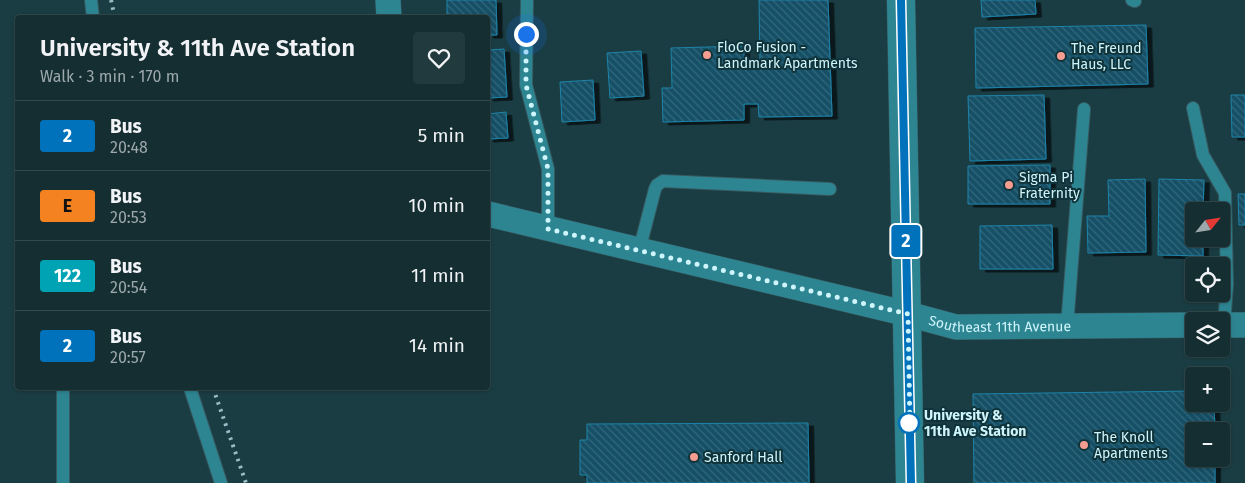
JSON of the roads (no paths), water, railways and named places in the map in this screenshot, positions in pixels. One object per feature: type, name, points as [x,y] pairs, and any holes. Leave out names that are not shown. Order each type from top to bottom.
[{"type":"main road","points":[[901,0],[910,483]]},
{"type":"street","points":[[388,0],[388,15]]},
{"type":"street","name":"Southeast 11th Avenue","points":[[490,214],[956,327],[1185,325]]},
{"type":"lane","points":[[91,0],[93,15]]},
{"type":"lane","points":[[527,0],[526,85],[548,169],[548,229]]},
{"type":"lane","points":[[1193,108],[1202,155],[1225,193],[1229,312]]},
{"type":"lane","points":[[1067,326],[1084,109]]},
{"type":"lane","points":[[639,251],[655,189],[663,181],[830,188]]},
{"type":"lane","points":[[63,390],[63,483]]},
{"type":"lane","points":[[191,390],[221,483]]},
{"type":"railway","points":[[111,0],[114,15]]},
{"type":"railway","points":[[214,390],[246,483]]},
{"type":"place","name":"FloCo Fusion - Landmark Apartments","points":[[707,55]]},
{"type":"place","name":"The Freund Haus, LLC","points":[[1061,56]]},
{"type":"place","name":"Sigma Pi Fraternity","points":[[1009,185]]},
{"type":"place","name":"University & 11th Ave Station","points":[[909,423]]},
{"type":"place","name":"The Knoll Apartments","points":[[1084,445]]},
{"type":"place","name":"Sanford Hall","points":[[694,457]]}]
